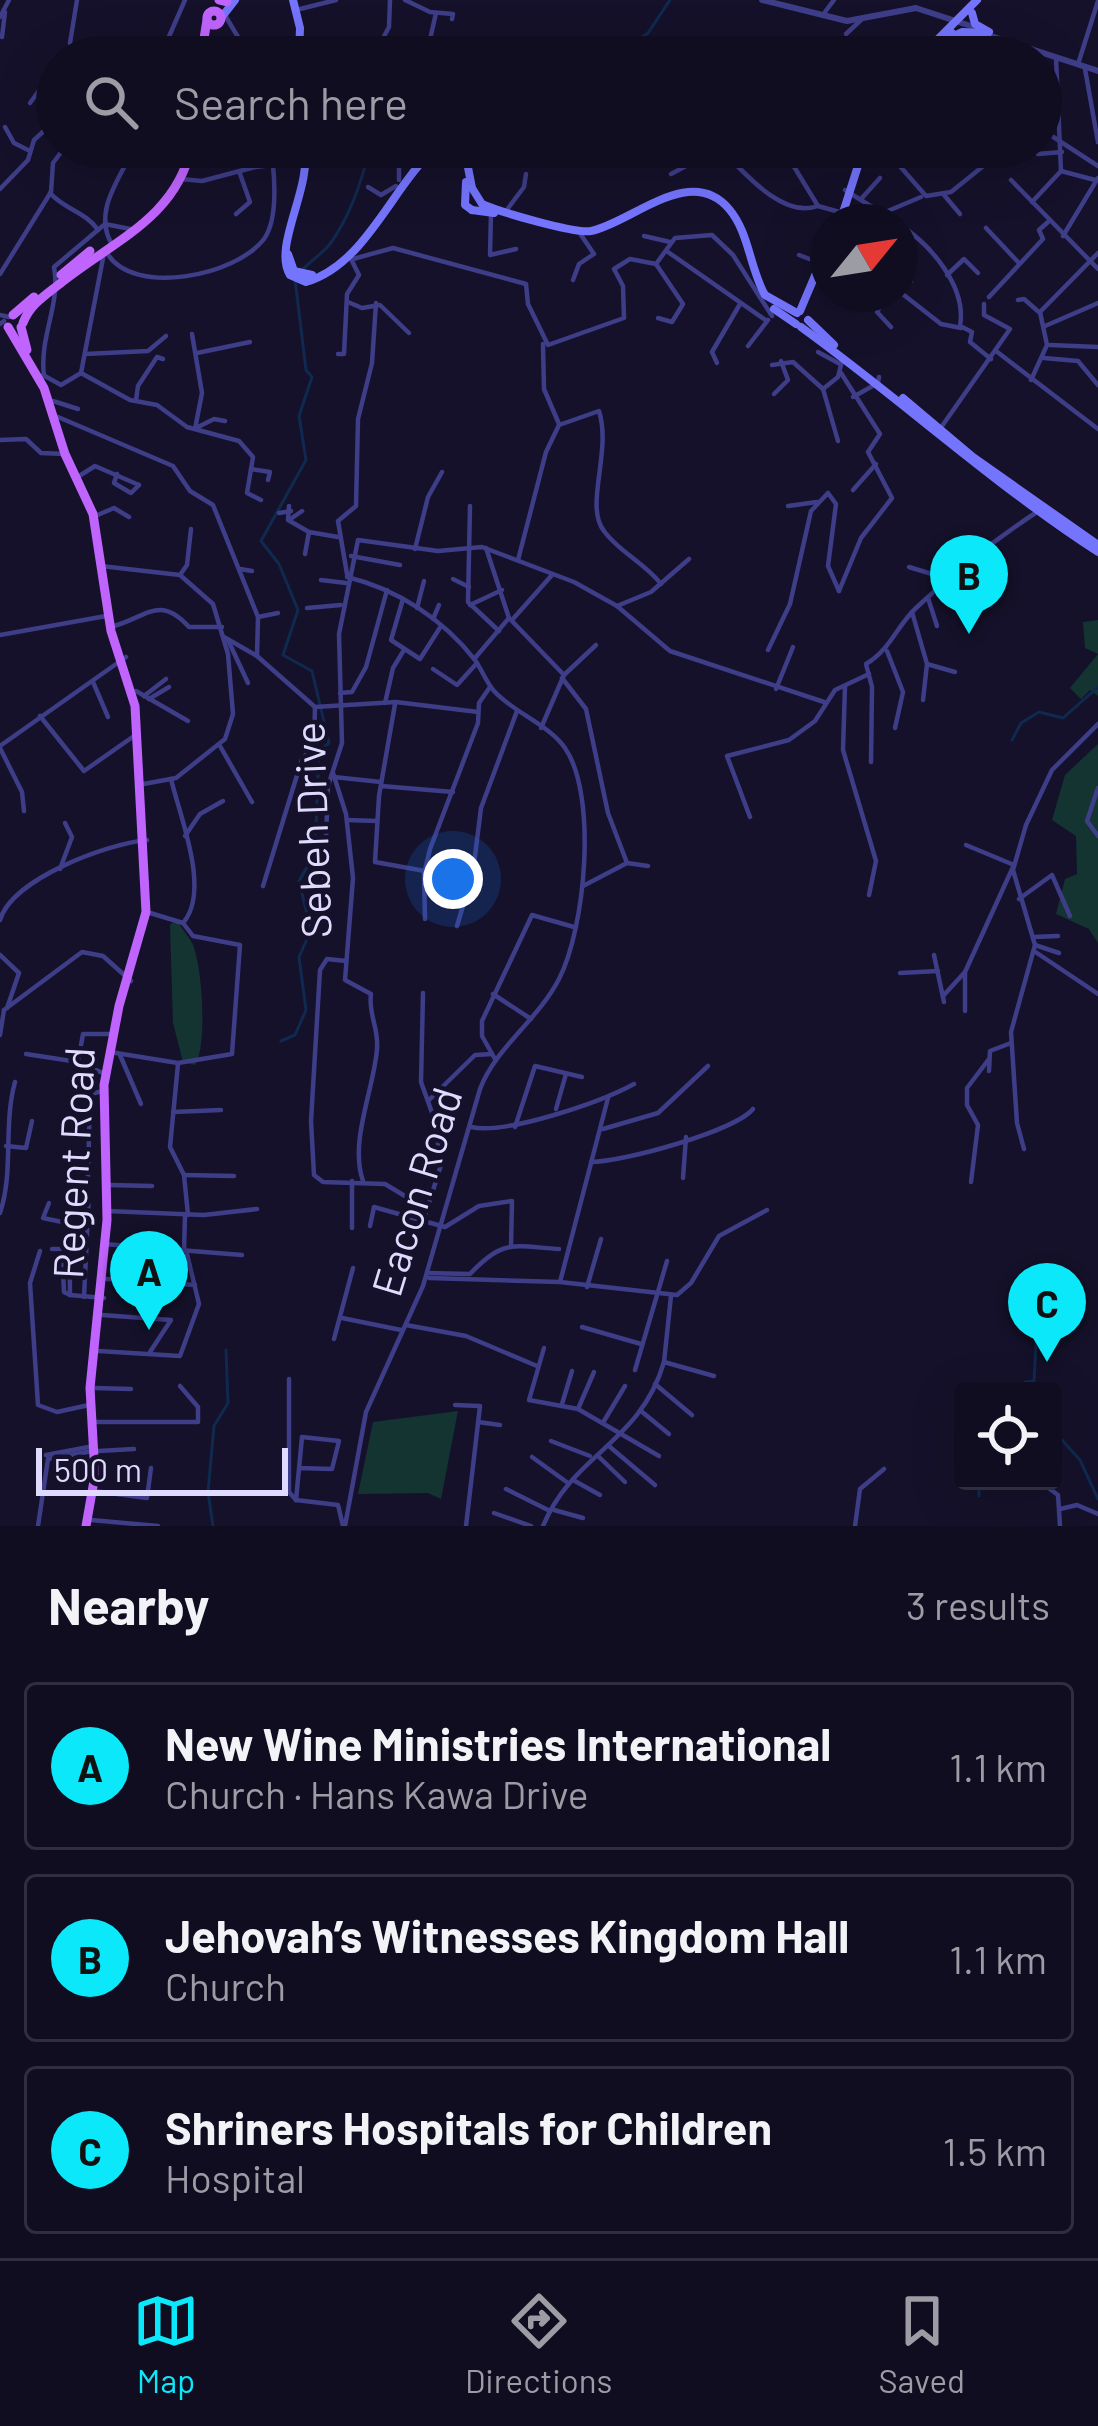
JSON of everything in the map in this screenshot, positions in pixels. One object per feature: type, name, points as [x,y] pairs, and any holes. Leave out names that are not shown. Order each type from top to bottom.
[{"type":"main road","points":[[945,36],[952,20],[970,12],[980,0]]},
{"type":"main road","points":[[297,3],[299,36]]},
{"type":"main road","points":[[970,12],[989,34]]},
{"type":"main road","points":[[948,36],[989,34]]},
{"type":"main road","points":[[5,320],[150,216],[179,168]]},
{"type":"main road","points":[[107,245],[147,225],[184,168]]},
{"type":"main road","points":[[305,168],[284,266],[302,282],[329,269],[364,237],[415,168]]},
{"type":"main road","points":[[308,168],[288,260],[298,274],[312,276],[341,253],[412,168]]},
{"type":"main road","points":[[466,168],[473,203],[491,213],[581,236],[656,204],[707,199],[728,213],[771,316],[802,319],[842,360],[878,380]]},
{"type":"main road","points":[[843,204],[857,168]]},
{"type":"main road","points":[[473,203],[588,232],[650,202],[708,195],[725,205],[736,220],[765,295],[802,319],[1039,510],[1098,549]]},
{"type":"main road","points":[[5,320],[22,325],[29,308],[58,281]]},
{"type":"main road","points":[[802,319],[810,299]]},
{"type":"main road","name":"Regent Road","points":[[5,320],[41,375],[64,454],[78,477]]},
{"type":"main road","name":"Regent Road","points":[[22,325],[26,348],[53,401],[96,516],[111,621],[133,693],[138,736],[148,912],[113,1034],[115,1052],[105,1074],[109,1211]]},
{"type":"main road","name":"Regent Road","points":[[124,658],[143,696],[138,736]]},
{"type":"main road","name":"Regent Road","points":[[106,1143],[115,1052],[130,979]]},
{"type":"main road","name":"Regent Road","points":[[95,1449],[93,1371],[109,1211],[106,1158]]},
{"type":"main road","name":"Regent Road","points":[[89,1524],[94,1491],[93,1371],[106,1244]]},
{"type":"street","points":[[2,37],[2,15],[9,0]]},
{"type":"street","points":[[71,36],[77,0]]},
{"type":"street","points":[[169,36],[185,0]]},
{"type":"street","points":[[384,36],[390,0]]},
{"type":"street","points":[[404,0],[435,13],[453,14],[452,19]]},
{"type":"street","points":[[430,36],[434,0]]},
{"type":"street","points":[[762,0],[807,13],[862,19],[903,8],[924,9],[996,36]]},
{"type":"street","points":[[807,13],[829,12],[834,0]]},
{"type":"street","points":[[919,0],[924,9]]},
{"type":"street","points":[[297,3],[332,1]]},
{"type":"street","points":[[1098,1],[1081,63],[1098,142]]},
{"type":"street","points":[[219,9],[234,36]]},
{"type":"street","points":[[846,34],[862,19]]},
{"type":"street","points":[[1062,57],[1098,71]]},
{"type":"street","points":[[30,103],[36,95]]},
{"type":"street","points":[[5,127],[14,143],[31,152]]},
{"type":"street","points":[[0,189],[31,152],[36,139]]},
{"type":"street","points":[[1062,142],[1098,166]]},
{"type":"street","points":[[0,274],[50,193],[52,168]]},
{"type":"street","points":[[105,224],[55,265],[58,281],[41,375],[66,385],[81,373],[107,245],[108,201],[124,168]]},
{"type":"street","points":[[181,178],[194,182],[251,168]]},
{"type":"street","points":[[107,245],[119,271],[146,281],[196,275],[252,250],[268,231],[273,168]]},
{"type":"street","points":[[368,187],[382,196],[397,183],[398,168]]},
{"type":"street","points":[[670,174],[681,168]]},
{"type":"street","points":[[745,168],[787,205],[801,211],[810,208]]},
{"type":"street","points":[[795,168],[817,204]]},
{"type":"street","points":[[901,168],[922,195]]},
{"type":"street","points":[[902,204],[922,195],[944,195],[981,168]]},
{"type":"street","points":[[1032,202],[1061,168]]},
{"type":"street","points":[[236,214],[250,202],[239,171]]},
{"type":"street","points":[[1061,171],[1096,179],[1063,236]]},
{"type":"street","points":[[506,212],[524,187],[526,174]]},
{"type":"street","points":[[861,199],[880,178]]},
{"type":"street","points":[[1011,180],[1098,269]]},
{"type":"street","points":[[847,192],[869,204]]},
{"type":"street","points":[[50,193],[60,204],[86,213],[98,230]]},
{"type":"street","points":[[944,195],[959,214]]},
{"type":"street","points":[[491,213],[490,255],[516,249]]},
{"type":"street","points":[[938,431],[1010,327],[984,315],[987,301],[1043,239],[1039,230],[1048,222]]},
{"type":"street","points":[[105,224],[130,229]]},
{"type":"street","points":[[986,228],[1018,262]]},
{"type":"street","points":[[644,236],[670,242],[704,232],[719,240],[771,316]]},
{"type":"street","points":[[574,280],[579,264],[594,254],[581,236]]},
{"type":"street","points":[[918,237],[929,245],[961,304],[961,328]]},
{"type":"street","points":[[656,264],[670,242]]},
{"type":"street","points":[[329,269],[370,250],[393,248],[526,284],[543,344],[544,389],[559,425],[546,452],[518,560]]},
{"type":"street","points":[[666,251],[740,304],[771,316]]},
{"type":"street","points":[[1040,313],[1098,253]]},
{"type":"street","points":[[799,255],[810,258]]},
{"type":"street","points":[[338,354],[344,354],[348,302],[359,275],[353,259]]},
{"type":"street","points":[[543,344],[620,320],[623,286],[614,268],[630,259],[656,264],[683,304],[672,322],[658,318]]},
{"type":"street","points":[[947,275],[964,259],[978,273]]},
{"type":"street","points":[[1018,300],[1024,298],[1040,313],[1045,326],[1044,358],[1031,380]]},
{"type":"street","points":[[348,302],[362,308],[376,303]]},
{"type":"street","points":[[376,303],[409,333]]},
{"type":"street","points":[[347,578],[339,519],[356,506],[358,418],[372,363],[376,303]]},
{"type":"street","points":[[1045,326],[1098,303]]},
{"type":"street","points":[[717,363],[712,352],[740,304]]},
{"type":"street","points":[[918,306],[940,324],[972,332],[970,342],[1098,430]]},
{"type":"street","points":[[877,312],[892,327]]},
{"type":"street","points":[[748,346],[771,316]]},
{"type":"street","points":[[192,334],[202,393],[196,429]]},
{"type":"street","points":[[85,354],[148,352],[166,336]]},
{"type":"street","points":[[195,353],[250,342]]},
{"type":"street","points":[[1047,345],[1098,347]]},
{"type":"street","points":[[768,650],[790,604],[817,502],[826,493],[834,495],[828,566],[840,591],[861,538],[892,498],[868,452],[880,434],[841,373],[842,360],[818,352]]},
{"type":"street","points":[[136,400],[138,386],[157,357],[163,359]]},
{"type":"street","points":[[1044,358],[1078,361],[1098,385]]},
{"type":"street","points":[[775,394],[788,380],[782,362]]},
{"type":"street","points":[[772,365],[793,362],[823,389],[838,441]]},
{"type":"street","points":[[81,373],[157,405],[196,429],[244,443],[253,457],[247,493],[261,500]]},
{"type":"street","points":[[823,389],[841,373]]},
{"type":"street","points":[[854,397],[878,380]]},
{"type":"street","points":[[53,401],[78,409]]},
{"type":"street","points":[[559,425],[602,414],[604,466],[592,507],[603,531],[661,584]]},
{"type":"street","points":[[58,417],[175,468],[190,490],[213,505],[258,617],[257,656]]},
{"type":"street","points":[[196,429],[214,419],[225,421]]},
{"type":"street","points":[[0,440],[19,437],[41,453],[64,454]]},
{"type":"street","points":[[853,490],[876,464]]},
{"type":"street","points":[[78,477],[95,466],[118,473]]},
{"type":"street","points":[[251,469],[270,472],[268,480]]},
{"type":"street","points":[[415,549],[428,497],[442,472]]},
{"type":"street","points":[[788,506],[817,502]]},
{"type":"street","points":[[470,506],[470,605],[499,631]]},
{"type":"street","points":[[96,516],[119,508],[128,517]]},
{"type":"street","points":[[871,762],[866,664],[887,651],[912,612],[948,579],[1039,510]]},
{"type":"street","points":[[279,513],[294,511],[286,520],[309,532],[338,537]]},
{"type":"street","points":[[180,574],[188,565],[190,529]]},
{"type":"street","points":[[305,554],[309,532]]},
{"type":"street","points":[[400,566],[351,556],[358,540],[415,549],[486,548],[617,606],[670,651],[776,689],[812,694],[825,703]]},
{"type":"street","points":[[486,548],[510,619],[563,676],[586,709],[607,807],[628,863]]},
{"type":"street","name":"Sebeh Drive","points":[[351,556],[341,605],[341,749],[333,775],[347,820],[353,894],[346,981],[372,996],[368,1011],[378,1036],[371,1103],[361,1139],[363,1181]]},
{"type":"street","points":[[617,606],[661,584],[689,559]]},
{"type":"street","points":[[236,565],[252,571]]},
{"type":"street","points":[[104,566],[157,576],[180,574],[209,597],[248,683]]},
{"type":"street","points":[[909,567],[948,579]]},
{"type":"street","points":[[433,669],[458,685],[499,631],[552,575]]},
{"type":"street","name":"Eacon Road","points":[[321,580],[347,578],[387,590],[433,619],[475,661],[490,687],[565,748],[578,779],[583,886],[560,976],[531,1019],[494,1057],[480,1090],[427,1275],[366,1412],[344,1526]]},
{"type":"street","points":[[453,579],[469,587]]},
{"type":"street","points":[[417,608],[424,581]]},
{"type":"street","points":[[339,693],[352,692],[363,673],[387,590]]},
{"type":"street","points":[[470,605],[502,590]]},
{"type":"street","points":[[928,598],[937,626]]},
{"type":"street","points":[[403,599],[391,640],[404,650],[420,658],[442,626]]},
{"type":"street","points":[[252,602],[267,600]]},
{"type":"street","points":[[307,608],[341,605]]},
{"type":"street","points":[[433,619],[439,605]]},
{"type":"street","points":[[0,635],[111,621],[157,606],[170,610],[189,627],[222,627]]},
{"type":"street","points":[[912,612],[927,664],[923,700]]},
{"type":"street","points":[[258,617],[278,613]]},
{"type":"street","points":[[226,638],[257,656],[319,707],[395,703],[478,712]]},
{"type":"street","points":[[139,785],[171,779],[220,746],[233,714],[226,638]]},
{"type":"street","points":[[541,728],[563,676],[596,645]]},
{"type":"street","points":[[776,689],[793,647]]},
{"type":"street","points":[[385,704],[392,668],[404,650]]},
{"type":"street","points":[[887,651],[903,692],[895,728]]},
{"type":"street","points":[[24,812],[22,792],[0,747],[124,658]]},
{"type":"street","points":[[927,664],[956,672]]},
{"type":"street","points":[[750,817],[727,758],[789,740],[815,721],[825,703],[845,685],[868,674]]},
{"type":"street","points":[[93,682],[107,717]]},
{"type":"street","points":[[143,696],[168,683]]},
{"type":"street","points":[[845,685],[843,750],[876,867],[869,895]]},
{"type":"street","points":[[425,919],[424,871],[490,687]]},
{"type":"street","points":[[143,696],[188,721]]},
{"type":"street","points":[[395,703],[381,784],[375,862],[424,871]]},
{"type":"street","points":[[263,886],[302,759],[314,746],[319,707]]},
{"type":"street","points":[[457,926],[472,872],[481,808],[518,711]]},
{"type":"street","points":[[40,716],[84,771],[138,736]]},
{"type":"street","points":[[934,955],[944,999],[965,972],[1052,770],[1098,724]]},
{"type":"street","points":[[220,746],[252,802]]},
{"type":"street","points":[[323,915],[333,775],[454,792]]},
{"type":"street","points":[[171,779],[194,884],[189,918],[183,923]]},
{"type":"street","points":[[1098,788],[1087,823],[1098,836]]},
{"type":"street","points":[[185,836],[197,817],[223,801]]},
{"type":"street","points":[[347,820],[377,820]]},
{"type":"street","points":[[60,869],[72,837],[64,823]]},
{"type":"street","points":[[0,920],[10,898],[60,869],[145,840]]},
{"type":"street","points":[[966,845],[1014,866]]},
{"type":"street","points":[[583,886],[628,863],[648,866]]},
{"type":"street","points":[[1014,866],[1034,944],[1098,994]]},
{"type":"street","points":[[1019,899],[1052,875],[1070,916]]},
{"type":"street","points":[[115,1052],[178,1063],[232,1054],[240,945],[194,936],[183,923],[148,912]]},
{"type":"street","points":[[494,1057],[481,1033],[493,994],[532,915],[575,928]]},
{"type":"street","points":[[1034,944],[1058,936]]},
{"type":"street","points":[[1034,944],[1059,953]]},
{"type":"street","points":[[1024,1149],[1018,1136],[1011,1043],[1034,944]]},
{"type":"street","points":[[4,1008],[77,954],[94,953],[130,979]]},
{"type":"street","points":[[0,955],[19,977],[4,1008],[0,1035]]},
{"type":"street","points":[[346,961],[332,958],[321,965],[312,1171],[323,1182],[363,1181],[398,1189],[428,1210]]},
{"type":"street","points":[[900,974],[938,971]]},
{"type":"street","points":[[965,972],[965,1011]]},
{"type":"street","points":[[423,992],[421,1082],[441,1165],[423,1222]]},
{"type":"street","points":[[493,994],[531,1019]]},
{"type":"street","points":[[1014,1017],[1024,1018]]},
{"type":"street","points":[[78,1062],[83,1034],[113,1034]]},
{"type":"street","points":[[989,1071],[989,1052],[1011,1043]]},
{"type":"street","points":[[115,1052],[141,1104]]},
{"type":"street","points":[[26,1054],[78,1062],[105,1074]]},
{"type":"street","points":[[428,1101],[475,1055],[494,1057]]},
{"type":"street","points":[[970,1183],[978,1125],[977,1114],[968,1108],[967,1088],[988,1059]]},
{"type":"street","points":[[98,1351],[180,1356],[199,1306],[185,1254],[184,1175],[170,1148],[178,1063]]},
{"type":"street","points":[[514,1127],[535,1066],[582,1077]]},
{"type":"street","points":[[603,1129],[658,1113],[708,1066]]},
{"type":"street","points":[[556,1110],[566,1074]]},
{"type":"street","points":[[0,1213],[7,1189],[5,1146],[15,1082]]},
{"type":"street","points":[[471,1127],[514,1127],[556,1110],[608,1098],[634,1084]]},
{"type":"street","points":[[88,1178],[90,1094],[104,1091]]},
{"type":"street","points":[[560,1282],[608,1098]]},
{"type":"street","points":[[0,1102],[9,1103]]},
{"type":"street","points":[[591,1162],[742,1120],[753,1108]]},
{"type":"street","points":[[173,1112],[221,1109]]},
{"type":"street","points":[[5,1146],[26,1148],[32,1121]]},
{"type":"street","points":[[683,1178],[686,1137]]},
{"type":"street","points":[[69,1170],[70,1295]]},
{"type":"street","points":[[184,1175],[234,1176]]},
{"type":"street","points":[[352,1181],[352,1228]]},
{"type":"street","points":[[109,1185],[152,1186]]},
{"type":"street","points":[[84,1297],[89,1193]]},
{"type":"street","points":[[370,1226],[374,1207],[439,1226],[479,1206],[512,1202],[511,1246]]},
{"type":"street","points":[[49,1203],[43,1218],[67,1223]]},
{"type":"street","points":[[109,1211],[186,1215],[257,1209]]},
{"type":"street","points":[[427,1275],[560,1282],[671,1295],[688,1287],[719,1235],[767,1210]]},
{"type":"street","points":[[587,1287],[601,1239]]},
{"type":"street","points":[[106,1244],[242,1255]]},
{"type":"street","points":[[427,1275],[470,1274],[488,1253],[511,1246],[559,1249]]},
{"type":"street","points":[[52,1249],[62,1249],[64,1292],[102,1298]]},
{"type":"street","points":[[40,1251],[30,1283],[38,1405],[57,1412],[92,1404]]},
{"type":"street","points":[[635,1370],[667,1261]]},
{"type":"street","points":[[334,1340],[353,1268]]},
{"type":"street","points":[[106,1279],[195,1286]]},
{"type":"street","points":[[543,1526],[570,1481],[626,1434],[641,1411],[664,1362],[671,1295]]},
{"type":"street","points":[[102,1316],[171,1319],[150,1352]]},
{"type":"street","points":[[342,1318],[466,1336],[538,1366]]},
{"type":"street","points":[[582,1327],[641,1344]]},
{"type":"street","points":[[544,1348],[529,1400],[578,1409],[659,1456]]},
{"type":"street","points":[[664,1362],[714,1376]]},
{"type":"street","points":[[562,1405],[572,1371]]},
{"type":"street","points":[[578,1409],[594,1372]]},
{"type":"street","points":[[290,1379],[289,1492],[296,1500],[338,1505],[344,1526]]},
{"type":"street","points":[[655,1384],[692,1415]]},
{"type":"street","points":[[95,1422],[197,1423],[198,1407],[179,1386]]},
{"type":"street","points":[[604,1421],[625,1386]]},
{"type":"street","points":[[94,1388],[131,1389]]},
{"type":"street","points":[[455,1405],[479,1405],[466,1526]]},
{"type":"street","points":[[641,1411],[669,1434]]},
{"type":"street","points":[[478,1423],[500,1425]]},
{"type":"street","points":[[296,1500],[299,1468],[302,1437],[339,1441],[329,1470],[299,1468]]},
{"type":"street","points":[[551,1441],[595,1456],[625,1482]]},
{"type":"street","points":[[610,1447],[655,1485]]},
{"type":"street","points":[[46,1455],[134,1448]]},
{"type":"street","points":[[38,1526],[48,1460],[95,1449]]},
{"type":"street","points":[[532,1457],[600,1495]]},
{"type":"street","points":[[94,1491],[147,1498],[151,1468]]},
{"type":"street","points":[[855,1526],[860,1489],[884,1469]]},
{"type":"street","points":[[506,1489],[583,1519]]},
{"type":"street","points":[[1054,1490],[1060,1526]]},
{"type":"street","points":[[1060,1509],[1077,1504],[1098,1514]]},
{"type":"street","points":[[494,1513],[531,1526]]},
{"type":"street","points":[[89,1524],[158,1526]]},
{"type":"green space","points":[[1098,620],[1098,654],[1085,648],[1083,622]]},
{"type":"green space","points":[[1098,654],[1098,696],[1090,690],[1081,699],[1070,688]]},
{"type":"green space","points":[[1098,744],[1098,943],[1089,929],[1056,914],[1065,879],[1077,874],[1076,836],[1052,820],[1065,775]]},
{"type":"green space","points":[[177,919],[196,953],[201,985],[201,1040],[195,1065],[183,1062],[173,1023],[170,925]]},
{"type":"green space","points":[[458,1411],[441,1499],[428,1493],[358,1494],[373,1422]]},
{"type":"waterway","points":[[644,36],[670,0]]},
{"type":"waterway","points":[[301,271],[330,244],[364,168]]},
{"type":"waterway","points":[[281,1041],[295,1035],[306,1010],[299,957],[311,930],[299,881],[315,853],[319,751],[329,743],[312,671],[283,655],[298,610],[279,564],[261,541],[306,460],[299,416],[312,377],[306,370],[295,279]]},
{"type":"waterway","points":[[1012,740],[1021,723],[1039,712],[1063,718],[1098,687]]},
{"type":"waterway","points":[[1025,1382],[1034,1381],[1036,1343],[1044,1324]]},
{"type":"waterway","points":[[213,1526],[208,1492],[214,1426],[228,1403],[226,1350]]},
{"type":"waterway","points":[[1062,1440],[1080,1460],[1098,1499]]},
{"type":"waterway","points":[[979,1490],[979,1496]]},
{"type":"place","name":"Jehovah’s Witnesses Kingdom Hall","points":[[969,634]]},
{"type":"place","name":"New Wine Ministries International","points":[[149,1330]]},
{"type":"place","name":"Shriners Hospitals for Children","points":[[1047,1362]]}]
